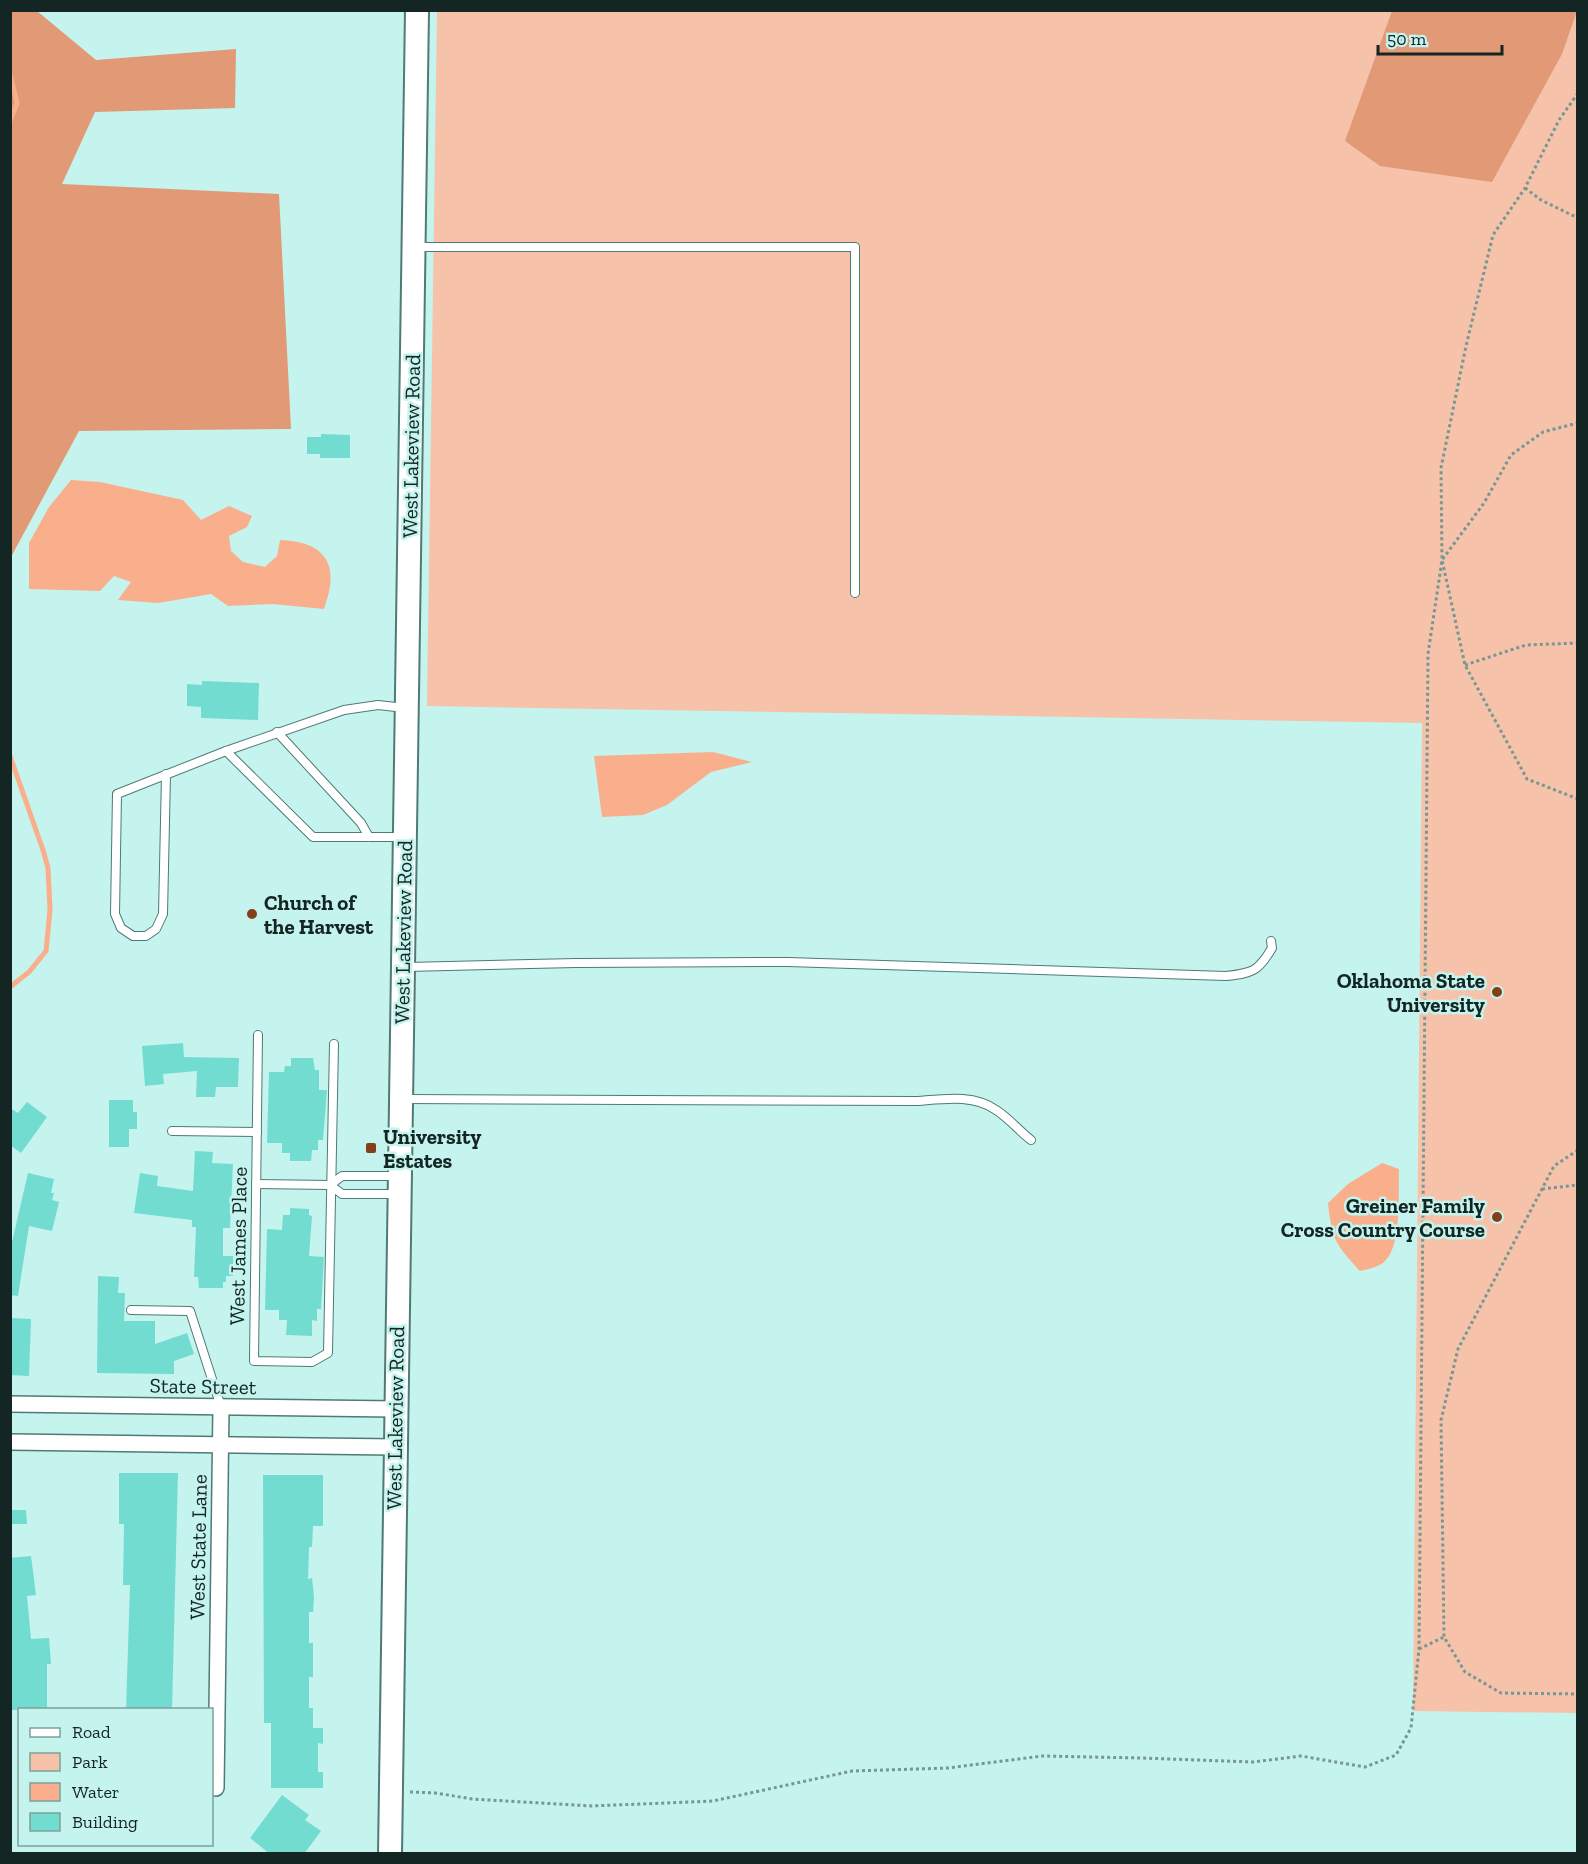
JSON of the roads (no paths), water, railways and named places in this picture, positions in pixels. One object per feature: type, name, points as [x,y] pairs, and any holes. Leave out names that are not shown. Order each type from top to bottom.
[{"type":"main road","name":"West Lakeview Road","points":[[390,1854],[417,10]]},
{"type":"street","name":"State Street","points":[[10,1404],[396,1409]]},
{"type":"street","name":"West State Lane","points":[[216,1788],[221,1407]]},
{"type":"street","points":[[10,1442],[395,1447]]},
{"type":"lane","points":[[414,247],[855,247],[855,593]]},
{"type":"lane","points":[[166,774],[164,914],[156,929],[146,936],[133,936],[121,928],[115,914],[117,794],[166,774],[277,732],[344,710],[378,705],[406,708]]},
{"type":"lane","points":[[277,732],[361,823],[369,837]]},
{"type":"lane","points":[[226,751],[313,837],[404,837]]},
{"type":"lane","points":[[402,967],[788,962],[1226,976],[1251,973],[1263,964],[1272,948],[1270,941]]},
{"type":"lane","name":"West James Place","points":[[258,1035],[254,1361],[312,1362],[328,1353],[330,1185]]},
{"type":"lane","points":[[330,1185],[334,1044]]},
{"type":"lane","points":[[400,1099],[918,1101],[952,1098],[979,1102],[996,1109],[1031,1140]]},
{"type":"lane","points":[[172,1131],[257,1132]]},
{"type":"lane","points":[[330,1185],[342,1176],[398,1185]]},
{"type":"lane","points":[[256,1184],[330,1185],[342,1194],[398,1185]]},
{"type":"lane","name":"West State Lane","points":[[131,1310],[190,1311],[221,1407]]},
{"type":"water","points":[[71,480],[100,482],[183,500],[201,520],[229,506],[252,516],[247,527],[229,536],[231,551],[243,562],[265,567],[277,556],[280,540],[310,546],[324,557],[331,574],[330,589],[324,609],[273,604],[228,606],[211,594],[158,603],[118,600],[131,582],[114,576],[100,591],[29,589],[29,543],[49,507]]},
{"type":"water","points":[[713,752],[752,762],[711,772],[667,805],[643,815],[602,817],[594,756]]},
{"type":"water","points":[[1382,1163],[1399,1169],[1395,1242],[1386,1260],[1360,1271],[1336,1240],[1328,1203],[1348,1184]]},
{"type":"waterway","points":[[10,74],[17,103],[10,121]]},
{"type":"waterway","points":[[10,756],[48,868],[50,910],[46,951],[29,972],[10,987]]},
{"type":"place","name":"Church of the Harvest","points":[[252,914]]},
{"type":"place","name":"Oklahoma State University","points":[[1497,992]]},
{"type":"place","name":"University Estates","points":[[371,1148]]},
{"type":"place","name":"Greiner Family Cross Country Course","points":[[1497,1217]]}]
